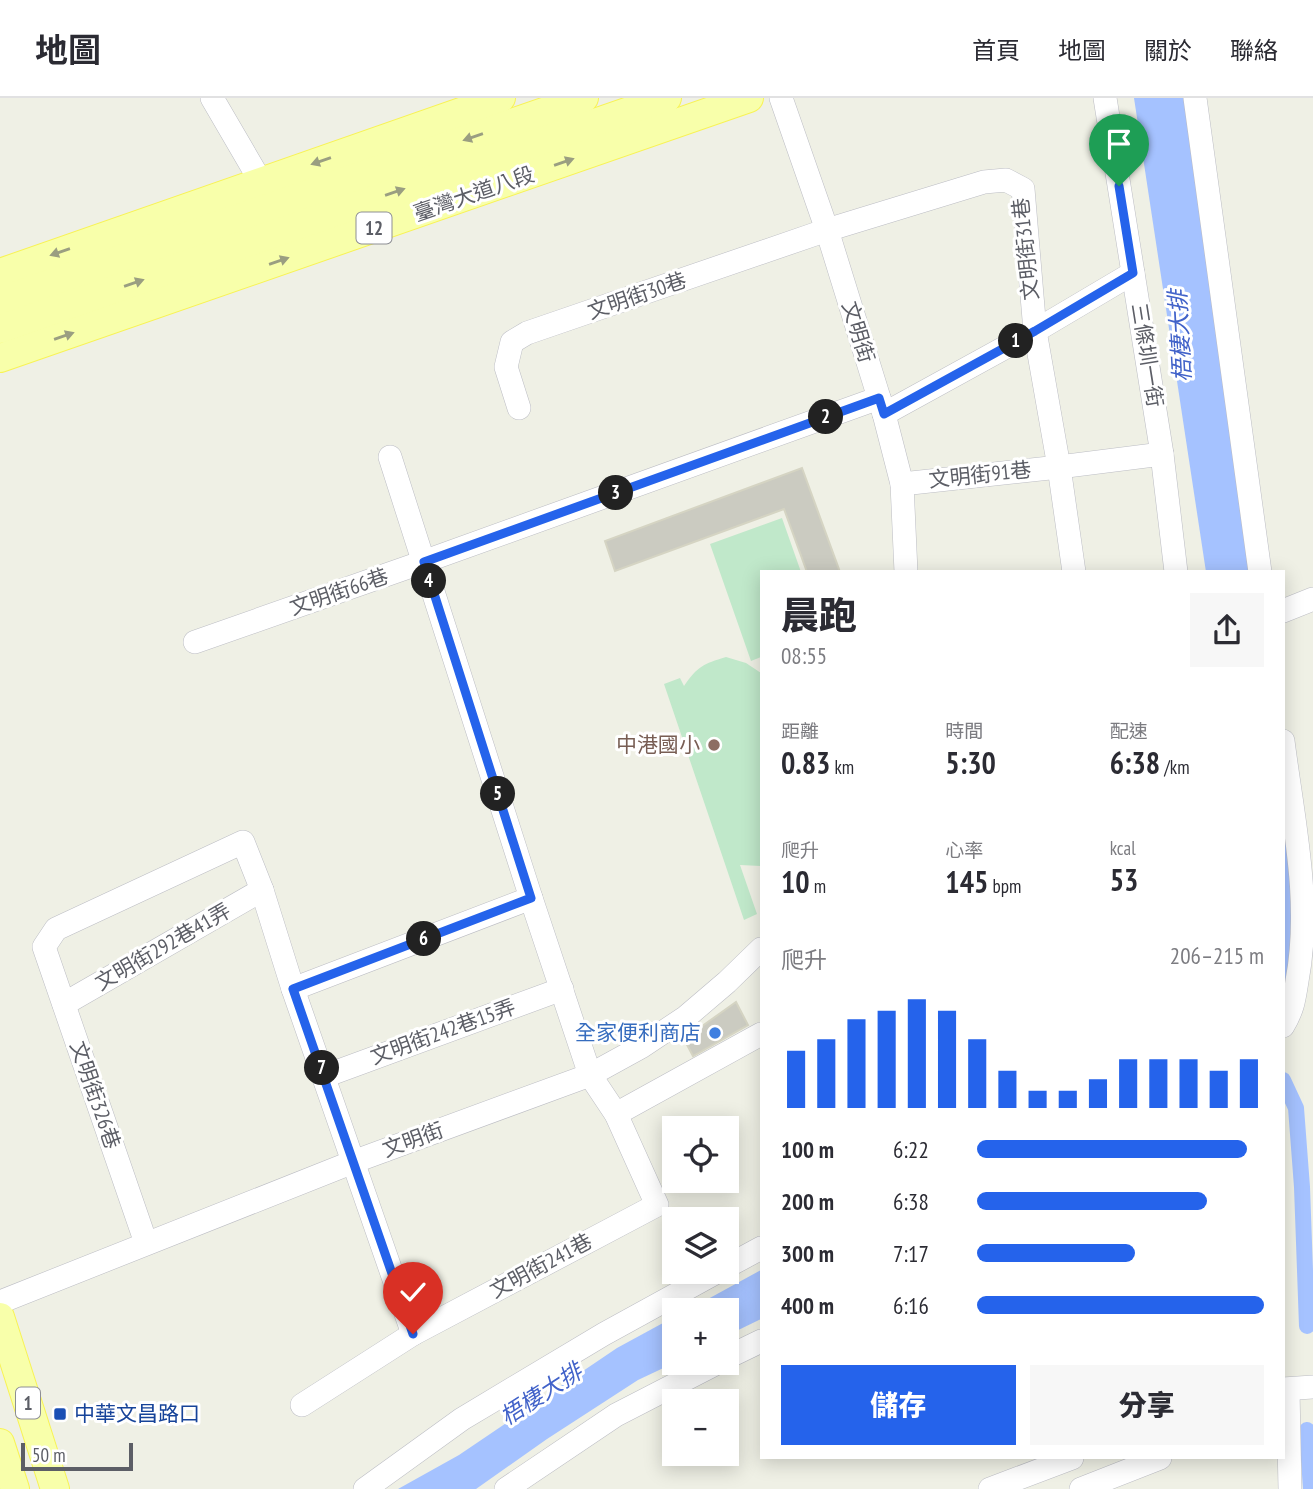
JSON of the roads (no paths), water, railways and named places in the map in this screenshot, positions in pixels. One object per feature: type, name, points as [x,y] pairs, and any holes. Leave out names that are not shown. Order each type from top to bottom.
[{"type":"main road","points":[[0,273],[502,98]]},
{"type":"main road","points":[[0,301],[584,98]]},
{"type":"main road","name":"臺灣大道八段","points":[[0,329],[667,98]]},
{"type":"main road","name":"臺灣大道八段","points":[[0,358],[749,98]]},
{"type":"main road","name":"1","points":[[0,1317],[55,1489]]},
{"type":"main road","name":"1","points":[[0,1443],[15,1489]]},
{"type":"street","points":[[212,98],[261,182]]},
{"type":"street","name":"文明街","points":[[781,98],[827,230],[902,484],[906,570]]},
{"type":"street","name":"三條圳一街","points":[[1105,98],[1162,454],[1176,570]]},
{"type":"street","points":[[1195,98],[1260,570]]},
{"type":"street","name":"文明街31巷","points":[[827,230],[984,182],[1006,180],[1023,189],[1035,331],[1059,467]]},
{"type":"street","name":"文明街30巷","points":[[519,408],[506,367],[512,342],[527,333],[827,230]]},
{"type":"street","name":"文明街66巷","points":[[195,642],[881,406],[1035,331],[1133,273]]},
{"type":"street","name":"文明街91巷","points":[[902,484],[1162,454]]},
{"type":"street","name":"文明街241巷","points":[[302,1405],[413,1334],[657,1205],[616,1114],[590,1075],[390,457]]},
{"type":"street","name":"文明街91巷","points":[[1059,467],[1074,570]]},
{"type":"street","points":[[1285,610],[1313,599]]},
{"type":"street","points":[[1285,756],[1302,883],[1302,955],[1291,1013],[1285,1023]]},
{"type":"street","name":"文明街326巷","points":[[146,1243],[44,947],[56,929],[243,842],[262,890]]},
{"type":"street","points":[[262,890],[293,989],[413,1334]]},
{"type":"street","name":"文明街292巷41弄","points":[[64,1004],[262,890]]},
{"type":"street","points":[[293,989],[531,898]]},
{"type":"street","name":"文明街","points":[[0,1302],[353,1162],[590,1075],[687,1017],[760,950]]},
{"type":"street","name":"文明街242巷15弄","points":[[325,1076],[562,989]]},
{"type":"street","points":[[616,1114],[760,1035]]},
{"type":"street","points":[[739,1260],[760,1249]]},
{"type":"street","points":[[365,1489],[462,1419],[604,1334],[695,1284]]},
{"type":"street","points":[[739,1351],[760,1341]]},
{"type":"street","points":[[506,1489],[616,1415],[694,1375]]},
{"type":"street","points":[[1285,1392],[1313,1387]]},
{"type":"street","points":[[1285,1408],[1290,1489]]},
{"type":"street","points":[[990,1489],[1069,1459]]},
{"type":"street","points":[[1081,1489],[1157,1459]]},
{"type":"water","name":"梧棲大排","points":[[1134,98],[1188,98],[1251,570],[1206,570]]},
{"type":"water","points":[[1285,819],[1299,946],[1285,996]]},
{"type":"water","points":[[760,1271],[760,1319],[739,1330],[739,1298],[710,1298]]},
{"type":"water","points":[[662,1324],[662,1369],[638,1380],[476,1489],[398,1489],[459,1455],[617,1348]]},
{"type":"waterway","points":[[1285,1084],[1296,1108],[1307,1326]]},
{"type":"waterway","points":[[1307,1430],[1311,1489]]},
{"type":"place","name":"中港國小","points":[[714,745]]},
{"type":"place","name":"全家便利商店","points":[[715,1033]]},
{"type":"place","name":"中華文昌路口","points":[[60,1414]]}]
